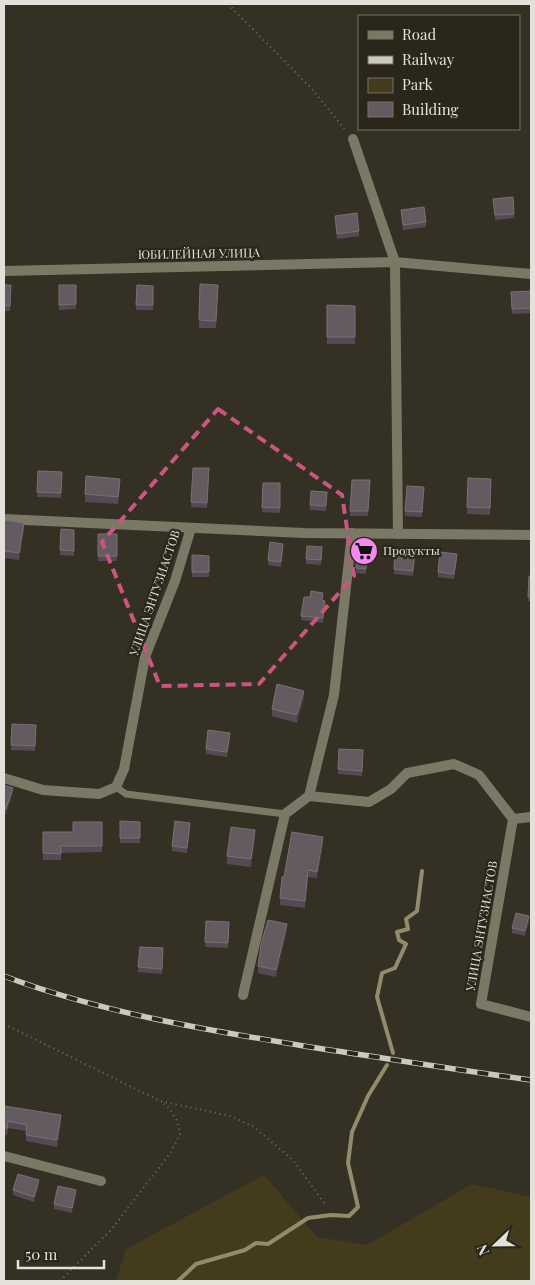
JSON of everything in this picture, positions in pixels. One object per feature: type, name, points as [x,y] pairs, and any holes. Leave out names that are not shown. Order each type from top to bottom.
[{"type":"street","points":[[353,139],[395,262],[398,534]]},
{"type":"street","name":"ЮБИЛЕЙНАЯ УЛИЦА","points":[[4,271],[395,262],[531,274]]},
{"type":"street","points":[[4,519],[352,533],[531,534]]},
{"type":"street","name":"УЛИЦА ЭНТУЗИАСТОВ","points":[[116,787],[124,769],[145,657],[175,581],[191,528]]},
{"type":"street","points":[[243,995],[285,814],[309,796],[334,695],[352,533]]},
{"type":"street","points":[[309,796],[369,802],[391,789],[407,773],[454,764],[480,775],[513,819],[531,817]]},
{"type":"street","points":[[4,778],[43,790],[99,794],[116,787]]},
{"type":"street","name":"УЛИЦА ЭНТУЗИАСТОВ","points":[[513,819],[481,1004],[531,1017]]},
{"type":"street","points":[[4,1156],[101,1181]]},
{"type":"lane","points":[[116,787],[126,794],[285,814]]},
{"type":"path","points":[[228,4],[312,89],[353,139]]},
{"type":"path","points":[[4,1024],[160,1101],[170,1109],[177,1121],[180,1134],[171,1152],[111,1230],[60,1281]]},
{"type":"path","points":[[160,1101],[230,1116],[254,1127],[293,1160],[324,1203]]},
{"type":"highlighted area","points":[[218,409],[342,495],[354,576],[259,684],[160,686],[102,542]]},
{"type":"green space","points":[[264,1175],[317,1237],[367,1245],[472,1184],[531,1197],[531,1281],[116,1281],[126,1249]]},
{"type":"building","points":[[513,197],[514,214],[495,215],[493,199]]},
{"type":"building","points":[[424,207],[426,222],[403,225],[401,210]]},
{"type":"building","points":[[357,213],[359,231],[337,234],[335,216]]},
{"type":"building","points":[[200,284],[218,285],[216,321],[199,320]]},
{"type":"building","points":[[4,285],[11,285],[10,306],[4,306]]},
{"type":"building","points":[[59,285],[76,285],[76,304],[59,305]]},
{"type":"building","points":[[137,285],[153,286],[153,305],[136,305]]},
{"type":"building","points":[[531,291],[531,308],[512,309],[511,292]]},
{"type":"building","points":[[327,305],[355,306],[355,337],[327,337]]},
{"type":"building","points":[[193,468],[209,468],[207,503],[191,502]]},
{"type":"building","points":[[38,471],[62,472],[61,493],[37,492]]},
{"type":"building","points":[[86,476],[120,479],[118,497],[85,494]]},
{"type":"building","points":[[468,478],[491,479],[490,508],[467,507]]},
{"type":"building","points":[[352,480],[370,480],[368,511],[350,511]]},
{"type":"building","points":[[263,483],[280,483],[280,508],[262,507]]},
{"type":"building","points":[[407,486],[424,487],[422,512],[405,511]]},
{"type":"building","points":[[311,491],[327,492],[326,506],[310,505]]},
{"type":"building","points":[[4,520],[24,523],[19,553],[4,551]]},
{"type":"building","points":[[61,529],[74,530],[74,551],[60,550]]},
{"type":"building","points":[[98,534],[117,534],[117,556],[98,556]]},
{"type":"building","points":[[270,542],[283,544],[281,562],[268,560]]},
{"type":"building","points":[[357,543],[368,544],[366,569],[356,568]]},
{"type":"building","points":[[307,546],[322,547],[321,560],[306,559]]},
{"type":"building","points":[[395,549],[415,551],[413,571],[394,569]]},
{"type":"building","points":[[440,552],[457,554],[454,574],[438,572]]},
{"type":"building","points":[[192,555],[209,556],[209,572],[192,572]]},
{"type":"building","points":[[529,576],[531,576],[531,597],[528,597]]},
{"type":"building","points":[[311,591],[323,593],[322,600],[325,601],[323,618],[301,616],[304,597],[310,597]]},
{"type":"building","points":[[277,684],[304,691],[297,715],[272,709]]},
{"type":"building","points":[[12,724],[36,725],[35,746],[11,745]]},
{"type":"building","points":[[208,730],[230,733],[227,752],[206,749]]},
{"type":"building","points":[[339,749],[363,750],[362,771],[338,769]]},
{"type":"building","points":[[4,785],[13,788],[6,809],[4,809]]},
{"type":"building","points":[[120,821],[140,822],[140,838],[120,838]]},
{"type":"building","points":[[175,821],[190,823],[187,848],[172,846]]},
{"type":"building","points":[[73,822],[102,822],[102,846],[61,846],[61,854],[43,853],[43,832],[73,832]]},
{"type":"building","points":[[231,827],[255,830],[251,859],[227,856]]},
{"type":"building","points":[[292,832],[323,837],[317,872],[308,870],[305,901],[280,898],[282,877],[284,877]]},
{"type":"building","points":[[516,913],[529,916],[525,931],[512,928]]},
{"type":"building","points":[[268,920],[287,924],[276,970],[258,966],[261,944]]},
{"type":"building","points":[[206,921],[229,922],[228,943],[205,942]]},
{"type":"building","points":[[140,947],[163,948],[162,969],[138,967]]},
{"type":"building","points":[[4,1106],[61,1115],[57,1140],[26,1135],[27,1125],[8,1121],[7,1128],[4,1128]]},
{"type":"building","points":[[18,1174],[39,1180],[34,1197],[13,1190]]},
{"type":"building","points":[[58,1186],[76,1190],[72,1208],[54,1204]]},
{"type":"waterway","points":[[393,1053],[377,997],[382,973],[395,968],[406,944],[399,940],[397,932],[408,929],[406,919],[417,911],[422,871]]},
{"type":"waterway","points":[[178,1281],[196,1264],[245,1250],[256,1243],[268,1244],[308,1218],[331,1215],[349,1216],[358,1207],[348,1163],[352,1132],[368,1096],[387,1065]]},
{"type":"railway","points":[[4,976],[79,1000],[194,1027],[310,1047],[531,1080]]},
{"type":"place","name":"Продукты","points":[[364,551]]}]
